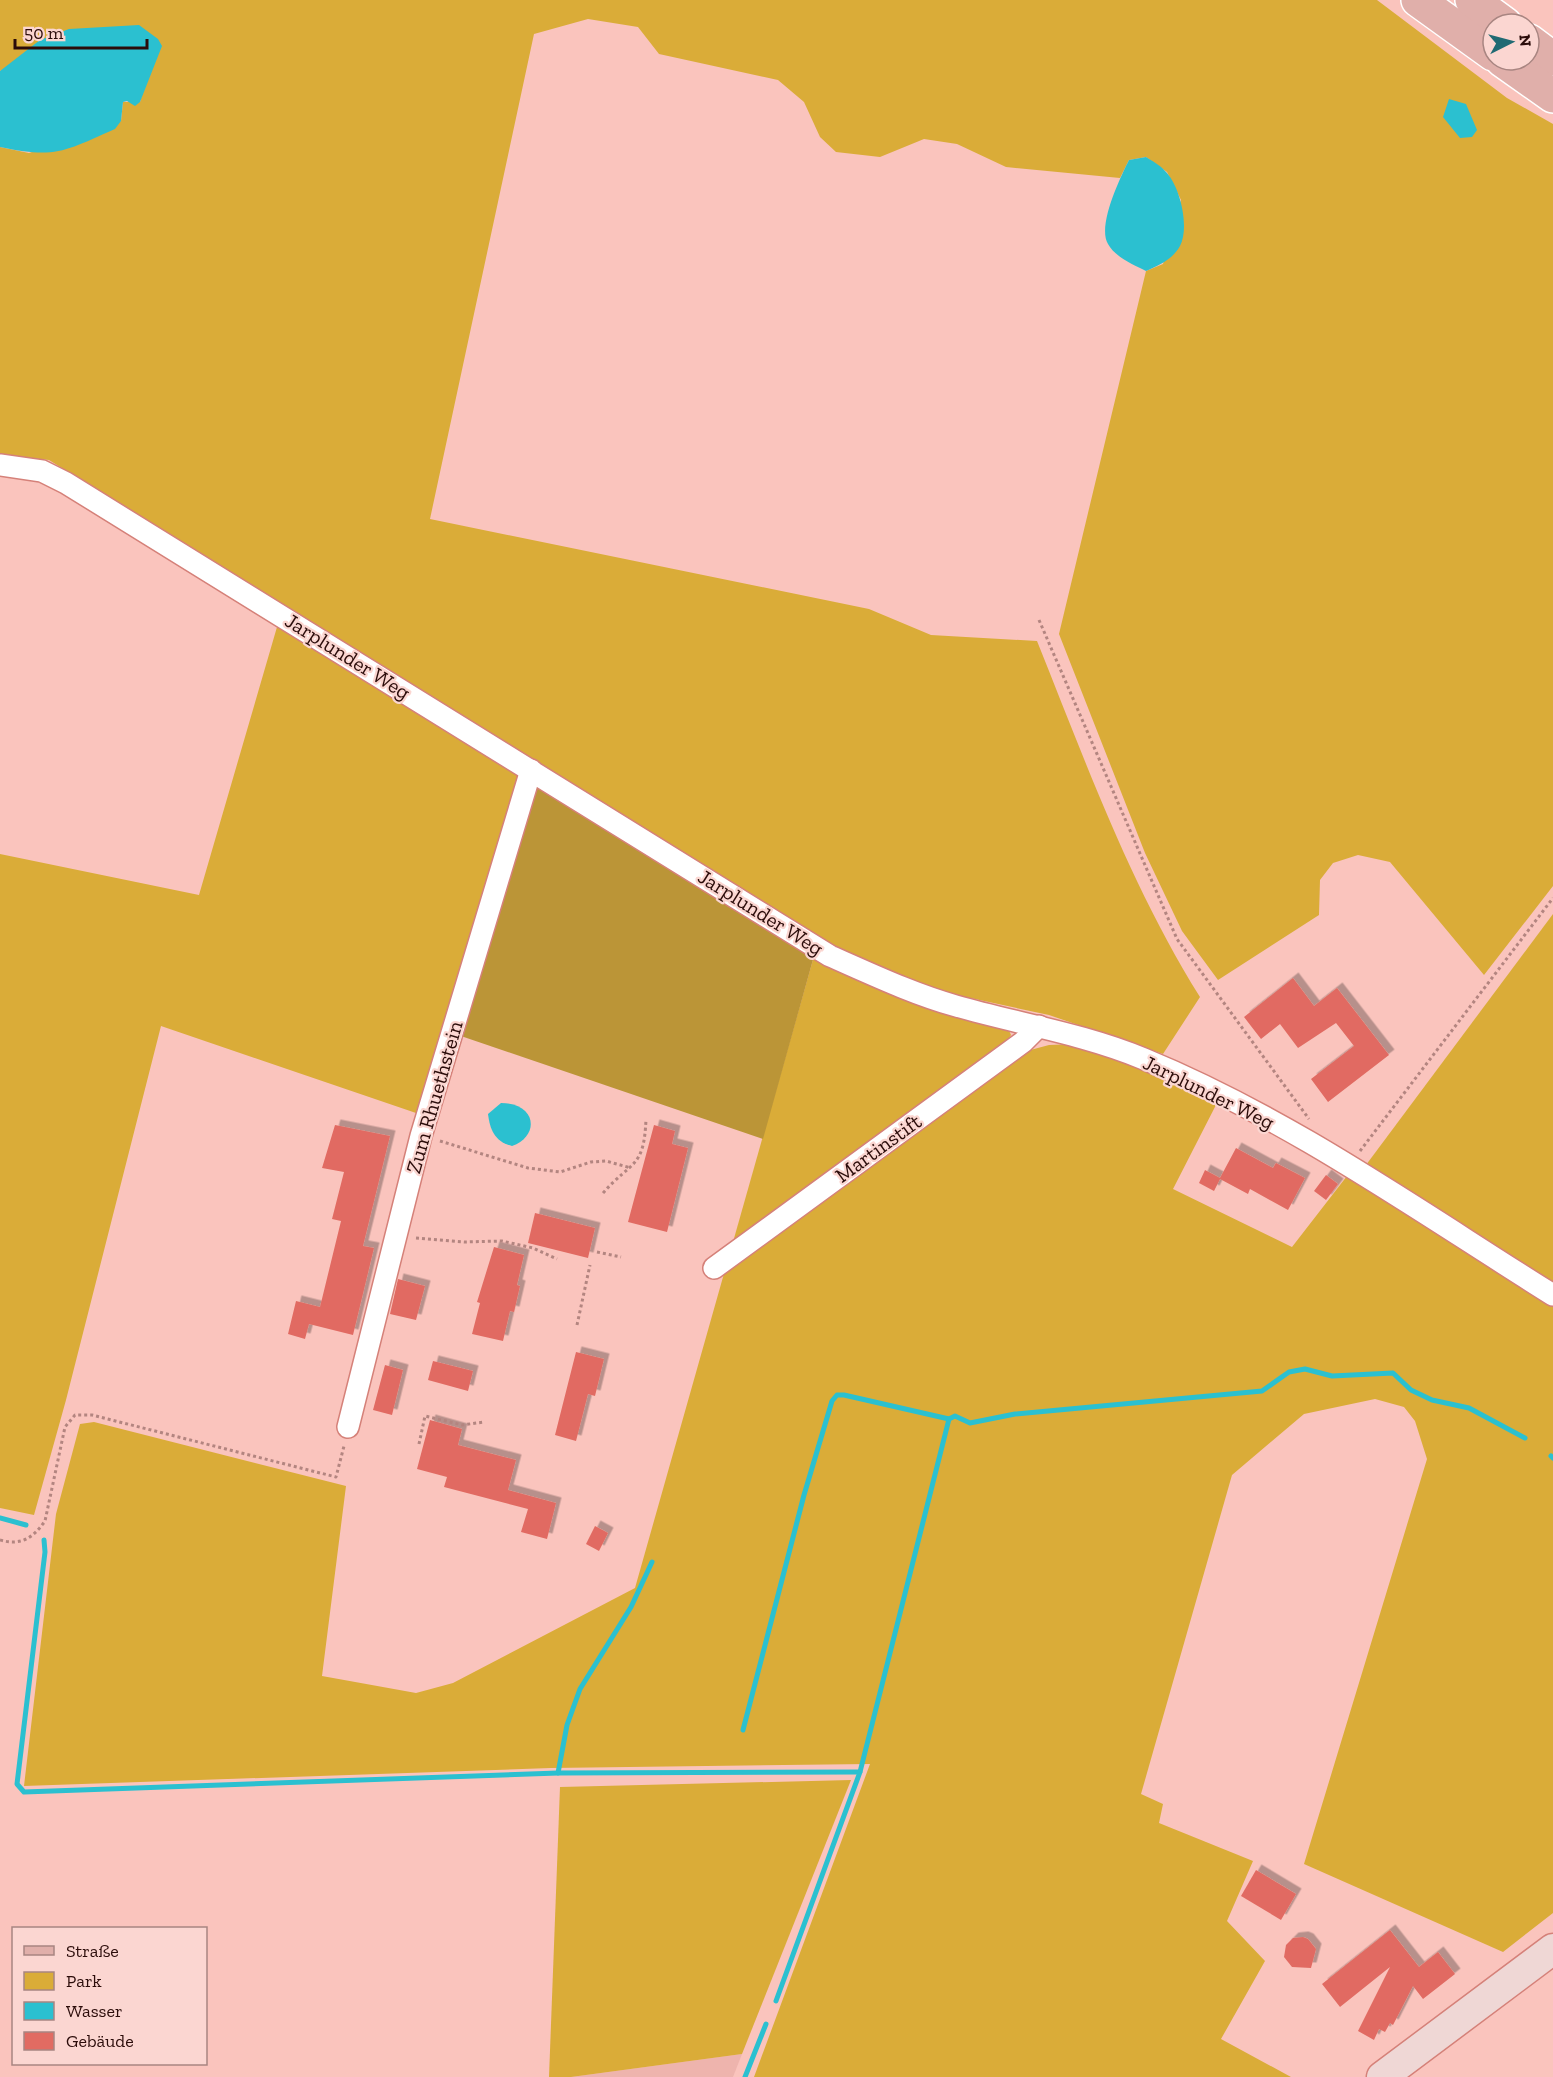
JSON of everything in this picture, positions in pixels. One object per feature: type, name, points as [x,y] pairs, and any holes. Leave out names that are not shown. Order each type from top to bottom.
[{"type":"main road","points":[[1418,0],[1481,45]]},
{"type":"main road","points":[[1472,0],[1488,12]]},
{"type":"main road","points":[[1519,72],[1553,96]]},
{"type":"main road","points":[[1382,2077],[1553,1949]]},
{"type":"street","name":"Jarplunder Weg","points":[[0,465],[42,471],[66,483],[830,956],[955,1006],[1093,1040],[1144,1059],[1227,1097],[1348,1166],[1553,1295]]},
{"type":"street","name":"Zum Rhuethstein","points":[[348,1427],[421,1136],[531,770]]},
{"type":"street","name":"Martinstift","points":[[714,1268],[1023,1042],[1039,1026]]},
{"type":"path","points":[[1039,620],[1177,939],[1314,1125],[1315,1146]]},
{"type":"path","points":[[1348,1166],[1553,898]]},
{"type":"path","points":[[603,1193],[620,1174],[631,1168],[640,1158],[645,1142],[646,1119]]},
{"type":"path","points":[[421,1136],[499,1157],[528,1168],[561,1172],[591,1162],[606,1161],[631,1168]]},
{"type":"path","points":[[396,1235],[464,1242],[502,1241],[533,1248],[557,1259]]},
{"type":"path","points":[[597,1252],[621,1257]]},
{"type":"path","points":[[578,1325],[590,1265]]},
{"type":"path","points":[[0,1540],[12,1543],[26,1541],[36,1534],[45,1521],[65,1427],[75,1415],[92,1415],[336,1477],[348,1427]]},
{"type":"path","points":[[419,1444],[425,1416],[462,1425],[484,1422]]},
{"type":"shaded area","points":[[534,783],[814,956],[763,1139],[458,1035]]},
{"type":"shaded area","points":[[742,2054],[733,2077],[571,2077]]},
{"type":"green space","points":[[0,0],[1377,0],[1507,98],[1553,124],[1553,886],[1484,975],[1390,862],[1358,855],[1333,863],[1320,880],[1319,915],[1218,980],[1182,931],[1145,853],[1059,634],[1146,271],[1163,264],[1181,200],[1167,172],[1146,157],[1129,160],[1120,178],[1006,167],[957,144],[924,139],[880,157],[836,152],[820,137],[804,102],[778,80],[659,54],[638,27],[588,19],[534,34],[430,519],[869,609],[931,635],[1037,641],[1092,778],[1131,867],[1175,955],[1200,997],[1163,1054],[1049,1015],[947,993],[886,972],[807,932],[49,460],[0,455],[0,147],[29,153],[121,121],[123,102],[140,102],[143,90],[9,66],[0,71]]},
{"type":"green space","points":[[277,627],[518,774],[416,1113],[161,1026],[66,1400],[34,1515],[0,1508],[0,854],[199,895]]},
{"type":"green space","points":[[1553,914],[1553,1286],[1363,1169]]},
{"type":"green space","points":[[814,956],[1007,1026],[1011,1035],[1005,1044],[733,1242]]},
{"type":"green space","points":[[1075,1044],[1141,1067],[1218,1101],[1173,1189],[1292,1247],[1347,1176],[1553,1305],[1553,1913],[1503,1952],[1304,1864],[1427,1459],[1415,1421],[1404,1407],[1375,1399],[1304,1414],[1232,1475],[1141,1794],[1163,1804],[1159,1823],[1253,1861],[1227,1921],[1265,1961],[1221,2039],[1291,2077],[754,2077],[870,1764],[551,1768],[24,1786],[56,1514],[80,1424],[94,1422],[346,1486],[322,1676],[416,1693],[453,1683],[635,1588],[725,1270],[1023,1052],[1049,1045]]},
{"type":"green space","points":[[851,1780],[742,2054],[571,2077],[549,2077],[560,1787]]},
{"type":"water","points":[[139,25],[158,39],[162,46],[140,102],[135,106],[127,101],[123,102],[121,121],[115,129],[60,151],[19,151],[0,147],[0,71],[40,40],[69,29]]},
{"type":"water","points":[[1449,99],[1466,104],[1477,130],[1472,137],[1460,138],[1443,117]]},
{"type":"water","points":[[1146,157],[1163,169],[1175,186],[1182,207],[1184,228],[1180,246],[1173,255],[1146,271],[1125,260],[1111,249],[1105,236],[1105,226],[1111,202],[1129,160]]},
{"type":"water","points":[[501,1103],[513,1104],[522,1108],[528,1114],[530,1121],[527,1135],[512,1146],[501,1142],[490,1125],[488,1114]]},
{"type":"building","points":[[1293,978],[1314,1006],[1337,988],[1389,1055],[1328,1102],[1311,1079],[1354,1046],[1336,1023],[1298,1048],[1280,1024],[1261,1039],[1244,1017]]},
{"type":"building","points":[[335,1125],[390,1136],[363,1246],[374,1248],[353,1335],[309,1324],[305,1339],[288,1334],[296,1301],[320,1307],[341,1221],[332,1219],[344,1172],[322,1168]]},
{"type":"building","points":[[654,1125],[675,1131],[672,1144],[688,1148],[667,1232],[628,1222]]},
{"type":"building","points":[[1236,1148],[1273,1168],[1276,1163],[1305,1178],[1288,1210],[1250,1189],[1248,1194],[1220,1179],[1214,1191],[1199,1183],[1205,1170],[1220,1178]]},
{"type":"building","points":[[1326,1175],[1338,1184],[1326,1200],[1314,1191]]},
{"type":"building","points":[[535,1213],[595,1228],[588,1258],[528,1243]]},
{"type":"building","points":[[494,1247],[524,1255],[514,1312],[510,1311],[503,1341],[472,1334],[480,1303],[477,1302]]},
{"type":"building","points":[[398,1279],[425,1286],[416,1320],[390,1314]]},
{"type":"building","points":[[576,1352],[604,1359],[595,1396],[588,1394],[576,1441],[555,1435]]},
{"type":"building","points":[[433,1361],[473,1371],[468,1391],[428,1380]]},
{"type":"building","points":[[385,1365],[403,1370],[392,1415],[373,1410]]},
{"type":"building","points":[[430,1420],[462,1429],[458,1445],[516,1460],[508,1490],[556,1503],[547,1539],[521,1532],[528,1509],[444,1487],[447,1477],[417,1469]]},
{"type":"building","points":[[595,1526],[608,1533],[599,1551],[586,1544]]},
{"type":"building","points":[[1256,1870],[1296,1894],[1281,1920],[1241,1896]]},
{"type":"building","points":[[1390,1930],[1419,1967],[1438,1952],[1455,1974],[1423,1999],[1413,1986],[1393,2025],[1390,2023],[1385,2032],[1379,2029],[1374,2040],[1358,2031],[1390,1967],[1340,2007],[1322,1984]]},
{"type":"building","points":[[1293,1938],[1308,1939],[1316,1949],[1311,1968],[1292,1967],[1284,1957],[1286,1945]]},
{"type":"waterway","points":[[776,2001],[860,1772],[949,1419],[955,1416],[970,1423],[1015,1414],[1262,1391],[1289,1372],[1305,1369],[1332,1376],[1393,1373],[1411,1390],[1432,1400],[1469,1408],[1525,1438]]},
{"type":"waterway","points":[[743,1730],[804,1495],[832,1401],[837,1395],[844,1395],[949,1419]]},
{"type":"waterway","points":[[0,1518],[26,1525]]},
{"type":"waterway","points":[[44,1540],[45,1552],[17,1784],[24,1792],[558,1773],[860,1772]]},
{"type":"waterway","points":[[558,1773],[567,1725],[580,1689],[631,1607],[652,1562]]},
{"type":"waterway","points":[[745,2077],[766,2024]]}]
